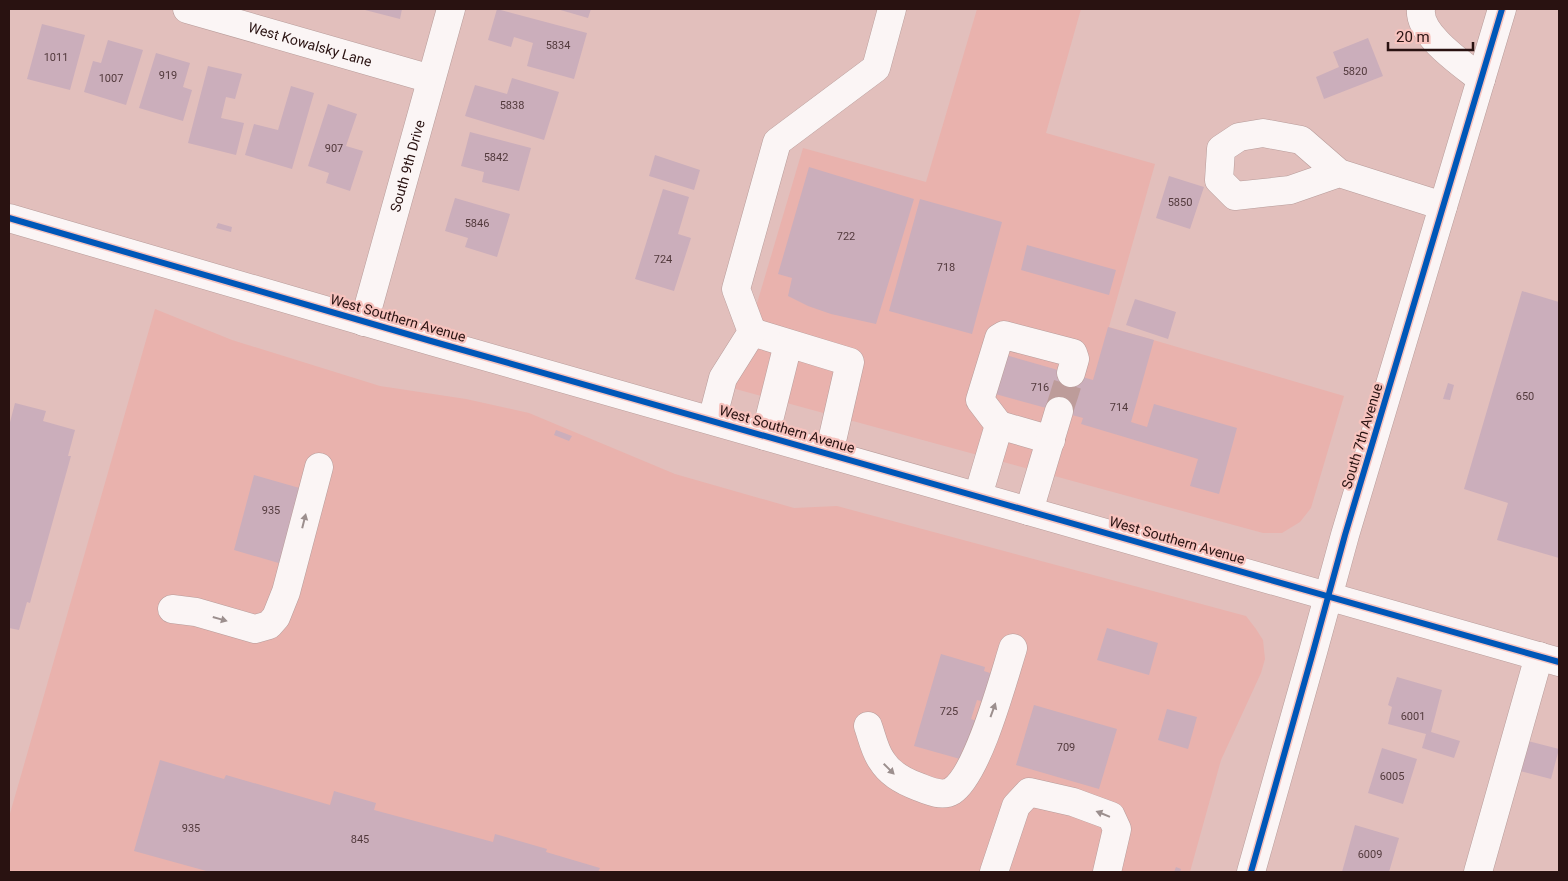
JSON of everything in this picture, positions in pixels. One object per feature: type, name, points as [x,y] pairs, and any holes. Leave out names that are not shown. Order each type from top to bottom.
[{"type":"main road","name":"West Kowalsky Lane","points":[[187,9],[431,79]]},
{"type":"main road","name":"South 9th Drive","points":[[364,322],[451,9]]},
{"type":"main road","points":[[752,332],[736,289],[777,142],[876,68],[892,9]]},
{"type":"main road","points":[[1421,9],[1420,16],[1436,42],[1481,79]]},
{"type":"main road","name":"South 7th Avenue","points":[[1251,872],[1345,535],[1502,9]]},
{"type":"main road","points":[[1339,173],[1443,206]]},
{"type":"main road","name":"West Southern Avenue","points":[[9,218],[364,322],[1549,659]]},
{"type":"main road","points":[[752,332],[850,362],[828,454]]},
{"type":"main road","points":[[712,420],[724,378],[752,332]]},
{"type":"main road","points":[[1051,440],[999,424],[980,400],[998,338],[1004,335],[1073,353],[1075,358],[1071,374]]},
{"type":"main road","points":[[765,436],[788,344]]},
{"type":"main road","points":[[1030,511],[1059,411]]},
{"type":"main road","points":[[978,496],[999,424]]},
{"type":"main road","points":[[172,609],[196,612],[255,629],[269,625],[276,617],[286,592],[319,467]]},
{"type":"main road","points":[[868,726],[881,761],[896,776],[930,791],[944,794],[952,791],[964,779],[974,762],[999,695],[1013,648]]},
{"type":"main road","points":[[1478,872],[1549,659]]},
{"type":"main road","points":[[994,872],[1016,806],[1029,792],[1073,802],[1111,816],[1117,829],[1108,872]]},
{"type":"shaded area","points":[[977,9],[1081,9],[1046,133],[1155,164],[1109,327],[1344,396],[1311,508],[1300,522],[1282,533],[1263,533],[732,388],[803,148],[926,182]]},
{"type":"shaded area","points":[[155,309],[232,340],[380,386],[466,399],[529,413],[675,474],[794,508],[837,506],[1246,616],[1263,640],[1265,659],[1261,673],[1221,760],[1190,872],[9,872],[9,817]]},
{"type":"building","points":[[365,9],[402,9],[400,19]]},
{"type":"building","points":[[497,9],[587,33],[574,79],[527,66],[533,43],[514,37],[511,47],[488,40]]},
{"type":"building","points":[[557,9],[591,9],[588,18]]},
{"type":"building","points":[[42,24],[85,35],[70,90],[27,79]]},
{"type":"building","points":[[1368,38],[1383,76],[1324,99],[1316,77],[1339,67],[1333,52]]},
{"type":"building","points":[[108,40],[143,50],[126,105],[84,92],[93,61],[101,63]]},
{"type":"building","points":[[156,53],[190,63],[183,87],[192,90],[183,121],[139,108]]},
{"type":"building","points":[[208,66],[242,74],[235,99],[226,97],[221,118],[244,123],[236,155],[188,143]]},
{"type":"building","points":[[512,78],[559,92],[544,140],[465,116],[475,85],[507,94]]},
{"type":"building","points":[[291,86],[314,93],[292,169],[245,155],[254,124],[278,130]]},
{"type":"building","points":[[328,104],[357,114],[346,146],[363,151],[350,191],[326,183],[329,173],[308,166]]},
{"type":"building","points":[[470,132],[531,148],[519,191],[482,182],[484,172],[461,166]]},
{"type":"building","points":[[655,155],[700,170],[694,190],[649,176]]},
{"type":"building","points":[[809,167],[914,199],[876,324],[831,314],[808,306],[788,296],[792,278],[778,274]]},
{"type":"building","points":[[1169,176],[1204,187],[1190,229],[1156,218]]},
{"type":"building","points":[[663,189],[689,197],[678,234],[691,238],[674,291],[635,279]]},
{"type":"building","points":[[455,198],[510,214],[497,257],[465,247],[468,238],[445,231]]},
{"type":"building","points":[[920,199],[1002,222],[972,334],[889,311]]},
{"type":"building","points":[[218,223],[232,227],[231,232],[216,228]]},
{"type":"building","points":[[1027,245],[1116,270],[1109,295],[1021,270]]},
{"type":"building","points":[[1522,291],[1559,302],[1559,558],[1497,540],[1508,503],[1464,489]]},
{"type":"building","points":[[1135,299],[1176,312],[1168,339],[1126,325]]},
{"type":"building","points":[[1108,327],[1154,340],[1131,422],[1147,427],[1154,404],[1237,428],[1219,494],[1190,486],[1198,459],[1081,424],[1083,418],[988,392],[999,353],[1093,380]]},
{"type":"building","points":[[1448,383],[1454,385],[1450,400],[1443,399]]},
{"type":"building","points":[[15,403],[46,411],[43,421],[75,430],[68,456],[71,456],[30,603],[27,602],[19,630],[9,628],[9,426]]},
{"type":"building","points":[[556,430],[572,436],[569,441],[554,435]]},
{"type":"building","points":[[254,475],[303,489],[282,564],[234,550]]},
{"type":"building","points":[[1107,628],[1158,643],[1149,675],[1097,660]]},
{"type":"building","points":[[941,654],[985,667],[984,671],[993,674],[985,702],[977,700],[971,719],[979,722],[971,751],[963,748],[960,759],[914,746]]},
{"type":"building","points":[[1397,677],[1442,690],[1431,732],[1460,741],[1454,758],[1422,748],[1426,734],[1388,724],[1392,707],[1388,705]]},
{"type":"building","points":[[1034,705],[1117,729],[1099,789],[1016,765]]},
{"type":"building","points":[[1167,709],[1197,717],[1188,749],[1158,740]]},
{"type":"building","points":[[1528,741],[1559,749],[1551,779],[1520,771]]},
{"type":"building","points":[[1382,748],[1417,759],[1403,804],[1368,793]]},
{"type":"building","points":[[160,760],[224,779],[226,775],[330,805],[334,791],[376,803],[374,810],[493,842],[495,834],[547,849],[546,852],[600,868],[598,872],[210,872],[134,851]]},
{"type":"building","points":[[1355,825],[1399,838],[1389,872],[1342,872]]},
{"type":"building","points":[[1176,867],[1181,869],[1180,872],[1174,872]]},
{"type":"tunnel","points":[[1059,411],[1071,373]]},
{"type":"cycle path","points":[[1251,872],[1345,535],[1502,9]]},
{"type":"cycle path","points":[[9,218],[431,341],[1559,662]]}]
